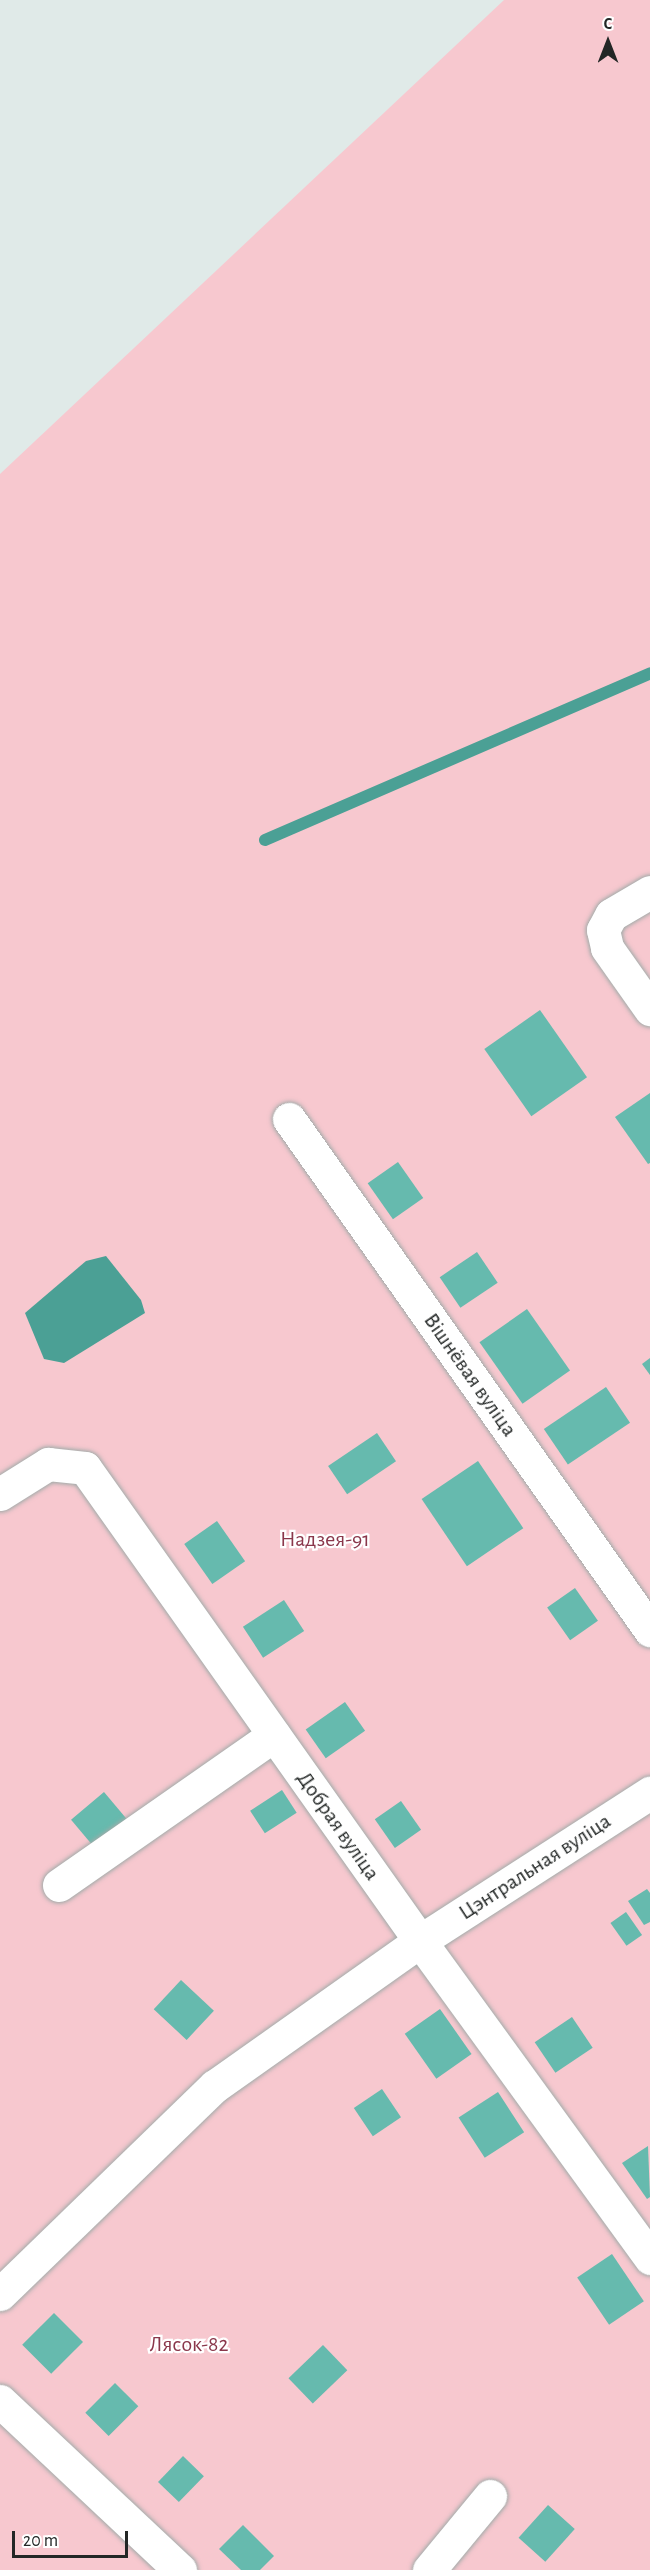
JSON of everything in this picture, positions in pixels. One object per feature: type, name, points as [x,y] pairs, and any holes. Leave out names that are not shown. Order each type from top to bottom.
[{"type":"street","points":[[650,892],[611,915],[603,930],[607,948],[650,1008]]},
{"type":"street","name":"Вішнёвая вуліца","points":[[289,1119],[650,1630]]},
{"type":"street","name":"Добрая вуліца","points":[[0,1494],[48,1464],[85,1468],[420,1941],[650,2258]]},
{"type":"street","points":[[59,1885],[274,1735]]},
{"type":"street","name":"Цэнтральная вуліца","points":[[0,2294],[215,2086],[420,1941],[650,1793]]},
{"type":"street","points":[[0,2401],[180,2570]]},
{"type":"street","points":[[429,2570],[490,2496]]},
{"type":"green space","points":[[504,0],[650,0],[650,2570],[0,2570],[0,474]]},
{"type":"shaded area","points":[[106,1256],[141,1300],[145,1313],[64,1363],[44,1359],[25,1313],[86,1261]]},
{"type":"building","points":[[540,1010],[587,1077],[531,1116],[484,1049]]},
{"type":"building","points":[[650,1093],[650,1163],[648,1164],[615,1117]]},
{"type":"building","points":[[398,1162],[423,1198],[393,1219],[368,1183]]},
{"type":"building","points":[[477,1252],[498,1283],[460,1308],[440,1277]]},
{"type":"building","points":[[527,1309],[570,1370],[523,1404],[479,1342]]},
{"type":"building","points":[[650,1358],[650,1375],[642,1364]]},
{"type":"building","points":[[606,1387],[630,1423],[568,1465],[544,1429]]},
{"type":"building","points":[[377,1433],[396,1461],[347,1494],[328,1466]]},
{"type":"building","points":[[478,1461],[523,1528],[467,1566],[422,1499]]},
{"type":"building","points":[[217,1521],[245,1561],[212,1584],[184,1544]]},
{"type":"building","points":[[575,1588],[598,1621],[570,1640],[547,1608]]},
{"type":"building","points":[[284,1600],[304,1631],[263,1658],[243,1627]]},
{"type":"building","points":[[345,1702],[365,1731],[326,1758],[306,1730]]},
{"type":"building","points":[[282,1790],[297,1813],[265,1833],[250,1811]]},
{"type":"building","points":[[104,1792],[126,1819],[94,1846],[71,1820]]},
{"type":"building","points":[[401,1801],[421,1830],[395,1848],[375,1819]]},
{"type":"building","points":[[647,1889],[650,1893],[650,1922],[644,1925],[628,1901]]},
{"type":"building","points":[[626,1912],[642,1935],[626,1946],[610,1923]]},
{"type":"building","points":[[181,1980],[214,2011],[187,2040],[154,2009]]},
{"type":"building","points":[[440,2009],[472,2054],[436,2079],[405,2034]]},
{"type":"building","points":[[572,2017],[593,2048],[555,2073],[535,2042]]},
{"type":"building","points":[[382,2089],[401,2117],[373,2136],[354,2108]]},
{"type":"building","points":[[498,2092],[524,2132],[485,2158],[459,2118]]},
{"type":"building","points":[[648,2146],[650,2197],[647,2199],[622,2163]]},
{"type":"building","points":[[612,2254],[644,2301],[609,2325],[577,2277]]},
{"type":"building","points":[[54,2313],[83,2342],[51,2374],[22,2345]]},
{"type":"building","points":[[323,2345],[347,2370],[313,2404],[288,2378]]},
{"type":"building","points":[[115,2383],[138,2406],[109,2436],[85,2413]]},
{"type":"building","points":[[183,2456],[204,2476],[179,2502],[158,2482]]},
{"type":"building","points":[[548,2505],[575,2529],[545,2562],[519,2538]]},
{"type":"building","points":[[243,2525],[274,2556],[260,2570],[241,2570],[219,2549]]},
{"type":"waterway","points":[[265,840],[650,673]]},
{"type":"park label","name":"Надзея-91","points":[[325,1540]]},
{"type":"park label","name":"Лясок-82","points":[[189,2345]]}]
